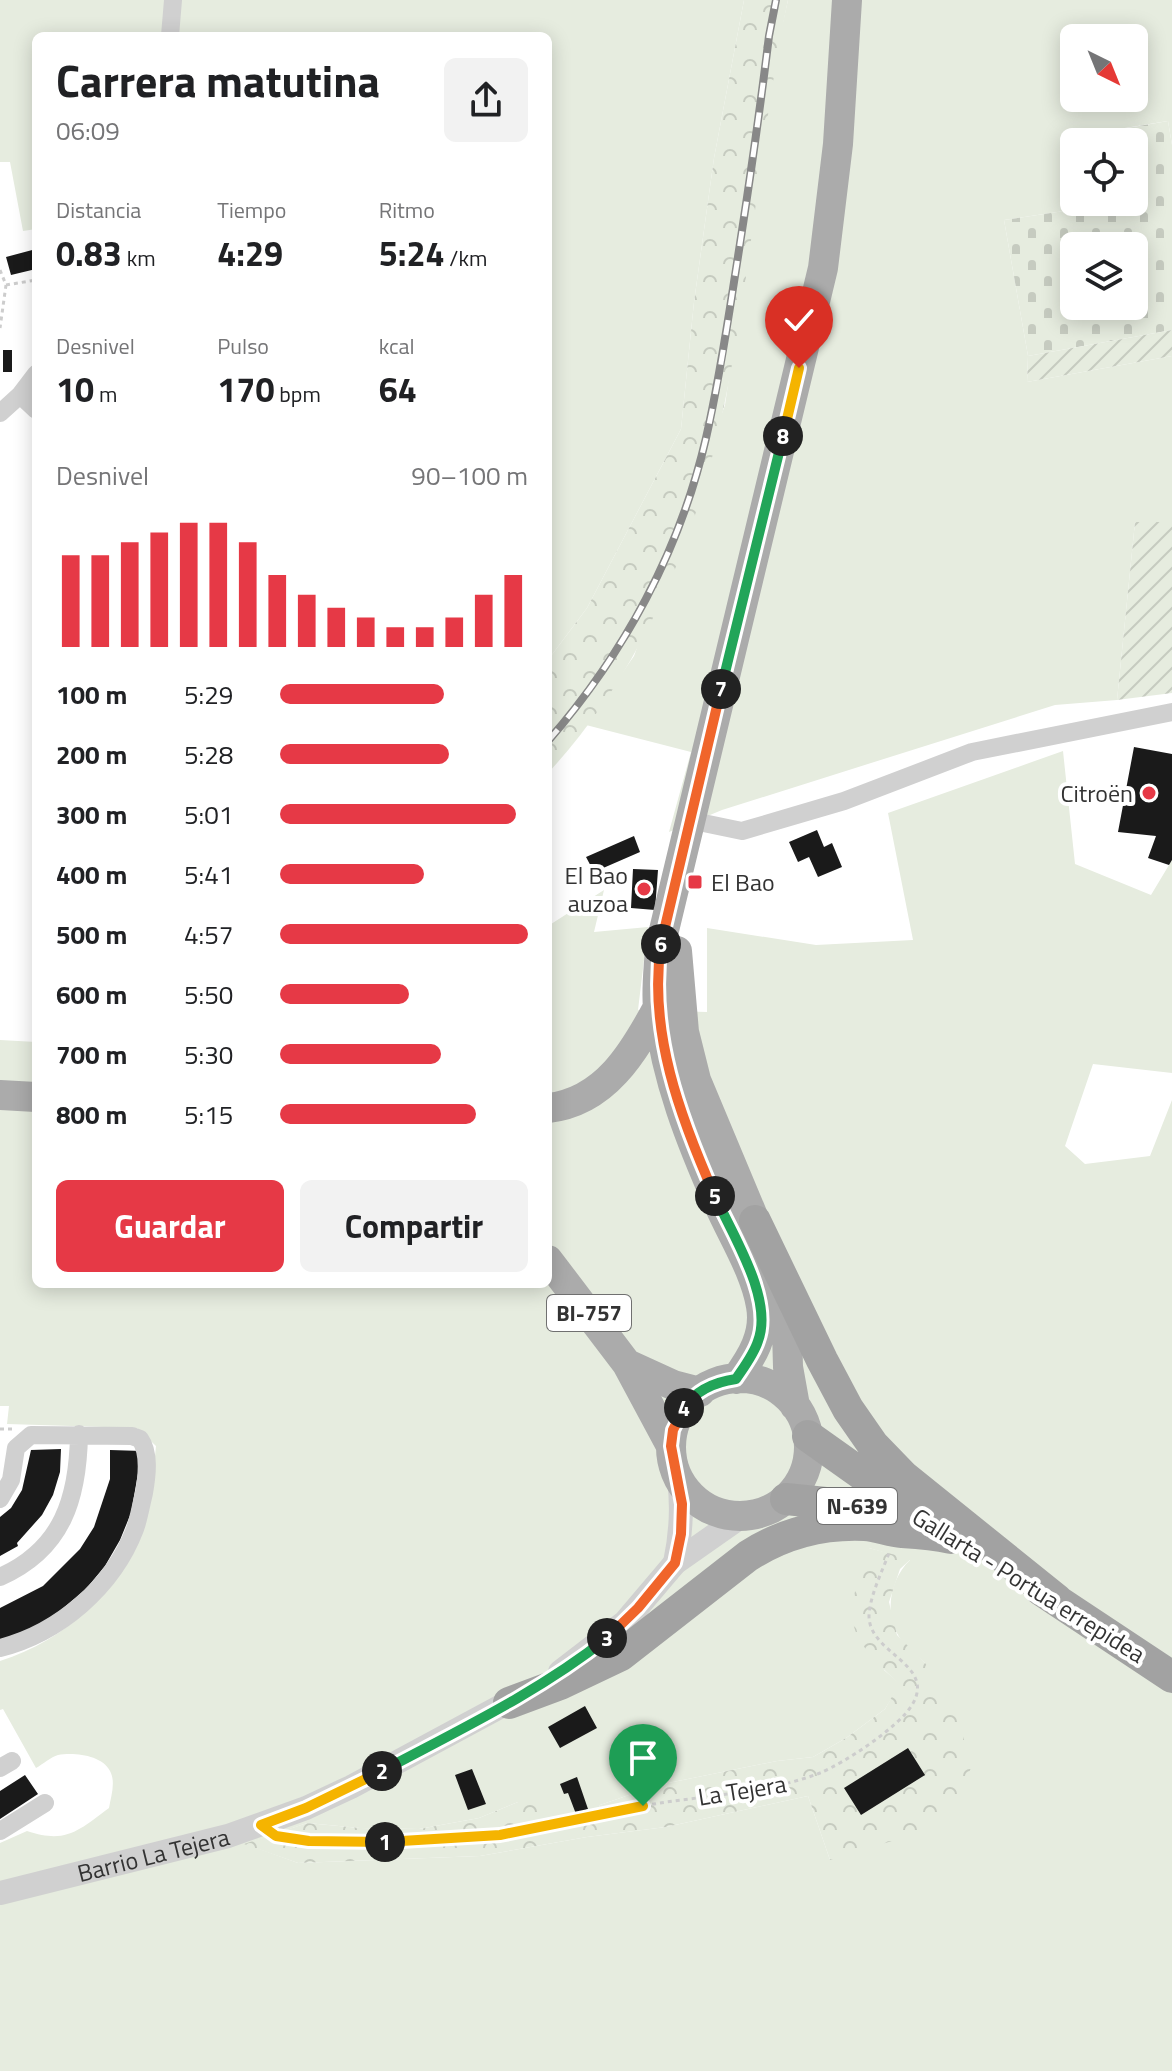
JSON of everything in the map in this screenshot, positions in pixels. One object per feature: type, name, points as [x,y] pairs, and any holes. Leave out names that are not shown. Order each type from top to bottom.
[{"type":"highway","points":[[755,1221],[828,1373],[873,1445],[903,1476],[1057,1600]]},
{"type":"highway","name":"Gallarta - Portua errepidea","points":[[808,1436],[860,1475],[925,1533]]},
{"type":"highway","name":"Gallarta - Portua errepidea","points":[[786,1499],[855,1506],[925,1533],[1057,1600],[1172,1677]]},
{"type":"highway","points":[[509,1703],[560,1684],[621,1655],[729,1569],[769,1543],[797,1532],[828,1526],[868,1525],[925,1533]]},
{"type":"main road","points":[[736,1379],[759,1341],[761,1307],[744,1259],[695,1149],[671,1077],[658,1007],[660,947],[823,268],[838,144],[847,0]]},
{"type":"main road","points":[[680,865],[677,962],[684,1032],[707,1111],[755,1221],[783,1307],[795,1406]]},
{"type":"main road","points":[[552,1107],[584,1095],[615,1076],[638,1045],[658,1007]]},
{"type":"main road","points":[[0,1095],[32,1097]]},
{"type":"main road","name":"BI-757","points":[[552,1265],[627,1364],[671,1446]]},
{"type":"main road","name":"BI-757","points":[[627,1364],[673,1385],[700,1392]]},
{"type":"main road","points":[[736,1379],[769,1385],[784,1394],[804,1420],[808,1436],[805,1470],[786,1499],[758,1514],[742,1516],[723,1514],[705,1507],[690,1495],[679,1480],[671,1446],[679,1415],[700,1392],[711,1385],[736,1379]]},
{"type":"street","points":[[170,32],[173,0]]},
{"type":"street","points":[[0,413],[32,379]]},
{"type":"street","points":[[20,395],[32,406]]},
{"type":"street","points":[[689,820],[742,831],[844,801],[972,752],[1172,712]]},
{"type":"street","points":[[0,1577],[28,1561],[61,1524],[70,1506],[76,1479],[79,1434]]},
{"type":"street","points":[[0,1499],[11,1480],[16,1448],[31,1435],[132,1436],[140,1439],[147,1452],[145,1487],[135,1529],[118,1563],[74,1611],[45,1631],[0,1648]]},
{"type":"street","points":[[675,1563],[682,1519],[679,1480]]},
{"type":"street","points":[[675,1563],[742,1516]]},
{"type":"street","name":"Barrio La Tejera","points":[[0,1893],[174,1851],[261,1825],[351,1787],[509,1703],[561,1671],[606,1638],[638,1608],[675,1563]]},
{"type":"street","points":[[0,1831],[45,1803]]},
{"type":"path","points":[[0,270],[6,285],[0,328]]},
{"type":"path","points":[[6,285],[32,281]]},
{"type":"path","name":"La Tejera","points":[[261,1825],[276,1836],[309,1841],[381,1843],[500,1835],[643,1806],[799,1780],[823,1771],[872,1742],[912,1705],[919,1685],[915,1675],[880,1641],[869,1618],[881,1572],[925,1533]]},
{"type":"green space","points":[[0,0],[744,0],[714,158],[694,302],[681,429],[587,608],[552,655],[552,32],[32,32],[32,230],[23,231],[10,162],[0,162]]},
{"type":"green space","points":[[744,0],[788,0],[770,101],[734,356],[698,505],[661,602],[637,648],[611,692],[552,768],[552,655],[587,608],[681,429],[694,302],[714,158]]},
{"type":"green space","points":[[788,0],[1172,0],[1172,145],[1168,121],[1125,128],[1060,128],[1060,212],[1004,220],[1028,356],[1027,382],[1172,356],[1172,522],[1135,522],[1117,700],[1055,705],[722,810],[669,832],[691,752],[586,725],[634,656],[725,405],[775,58]]},
{"type":"green space","points":[[1168,121],[1172,145],[1172,330],[1028,356],[1004,220],[1060,212],[1060,216],[1148,216],[1148,128],[1127,128]]},
{"type":"green space","points":[[1172,330],[1172,356],[1027,382],[1028,356]]},
{"type":"green space","points":[[1135,522],[1172,522],[1172,693],[1117,700]]},
{"type":"green space","points":[[1063,751],[1075,864],[1151,895],[1172,860],[1172,1073],[1093,1064],[1065,1146],[1085,1164],[1150,1156],[1172,1100],[1172,2071],[0,2071],[0,1843],[27,1831],[62,1836],[80,1829],[109,1808],[113,1784],[106,1766],[87,1756],[58,1755],[36,1768],[3,1709],[0,1710],[0,1661],[52,1637],[96,1601],[115,1579],[142,1529],[151,1494],[156,1446],[137,1428],[7,1424],[9,1406],[0,1406],[0,1040],[32,1042],[32,1288],[552,1288],[552,923],[604,890],[594,932],[648,927],[638,1010],[707,1012],[707,928],[816,945],[913,940],[888,813]],"holes":[[[869,1548],[910,1560],[894,1585],[891,1616],[900,1639],[925,1663],[830,1860],[808,1796],[666,1827],[480,1856],[298,1863],[246,1844],[307,1823],[419,1829],[479,1818],[518,1802],[589,1826],[600,1805],[658,1785],[777,1761],[813,1757],[846,1738],[885,1709],[900,1684],[884,1670]]]},
{"type":"green space","points":[[869,1548],[911,1559],[900,1569],[889,1602],[897,1635],[925,1663],[956,1707],[971,1768],[944,1825],[830,1860],[808,1796],[666,1827],[480,1856],[298,1863],[244,1844],[307,1823],[419,1829],[479,1818],[518,1802],[544,1798],[552,1816],[589,1826],[600,1805],[658,1785],[777,1761],[813,1757],[846,1738],[885,1709],[899,1684],[867,1651],[853,1624],[855,1593]]},
{"type":"building","points":[[32,250],[32,270],[11,275],[6,257]]},
{"type":"building","points":[[3,350],[12,350],[12,372],[3,372]]},
{"type":"building","name":"Citroën","points":[[1134,747],[1172,754],[1172,860],[1169,865],[1148,858],[1156,836],[1118,832]]},
{"type":"building","points":[[817,830],[824,847],[832,843],[842,867],[818,877],[809,857],[798,862],[789,842]]},
{"type":"building","points":[[634,836],[640,852],[594,872],[586,857]]},
{"type":"building","name":"El Bao auzoa","points":[[633,869],[658,870],[655,910],[631,908]]},
{"type":"building","points":[[61,1449],[60,1472],[53,1495],[42,1515],[17,1543],[18,1546],[0,1556],[0,1517],[11,1508],[22,1490],[31,1450]]},
{"type":"building","points":[[110,1450],[142,1451],[131,1513],[105,1566],[86,1589],[61,1610],[36,1627],[0,1640],[0,1608],[43,1586],[80,1549],[94,1527],[110,1479]]},
{"type":"building","points":[[585,1706],[597,1728],[560,1748],[548,1727]]},
{"type":"building","points":[[908,1748],[925,1775],[861,1815],[844,1788]]},
{"type":"building","points":[[472,1769],[486,1804],[468,1810],[455,1775]]},
{"type":"building","points":[[25,1775],[38,1794],[0,1819],[0,1791]]},
{"type":"building","points":[[577,1777],[588,1809],[576,1814],[568,1793],[564,1794],[560,1784]]},
{"type":"railway","points":[[552,736],[576,708],[625,637],[665,561],[695,480],[722,360],[776,0]]},
{"type":"place","name":"Citroën","points":[[1149,793]]},
{"type":"place","name":"El Bao","points":[[695,882]]},
{"type":"place","name":"El Bao auzoa","points":[[644,889]]},
{"type":"route","points":[[643,1806],[500,1835],[422,1841],[309,1841],[276,1836],[261,1825],[351,1787],[509,1703],[588,1653],[625,1622],[675,1563],[681,1534],[682,1504],[671,1446],[679,1415],[688,1402],[711,1385],[736,1379],[759,1341],[762,1325],[757,1289],[695,1149],[671,1077],[658,1007],[658,990],[660,947],[799,368]]}]
